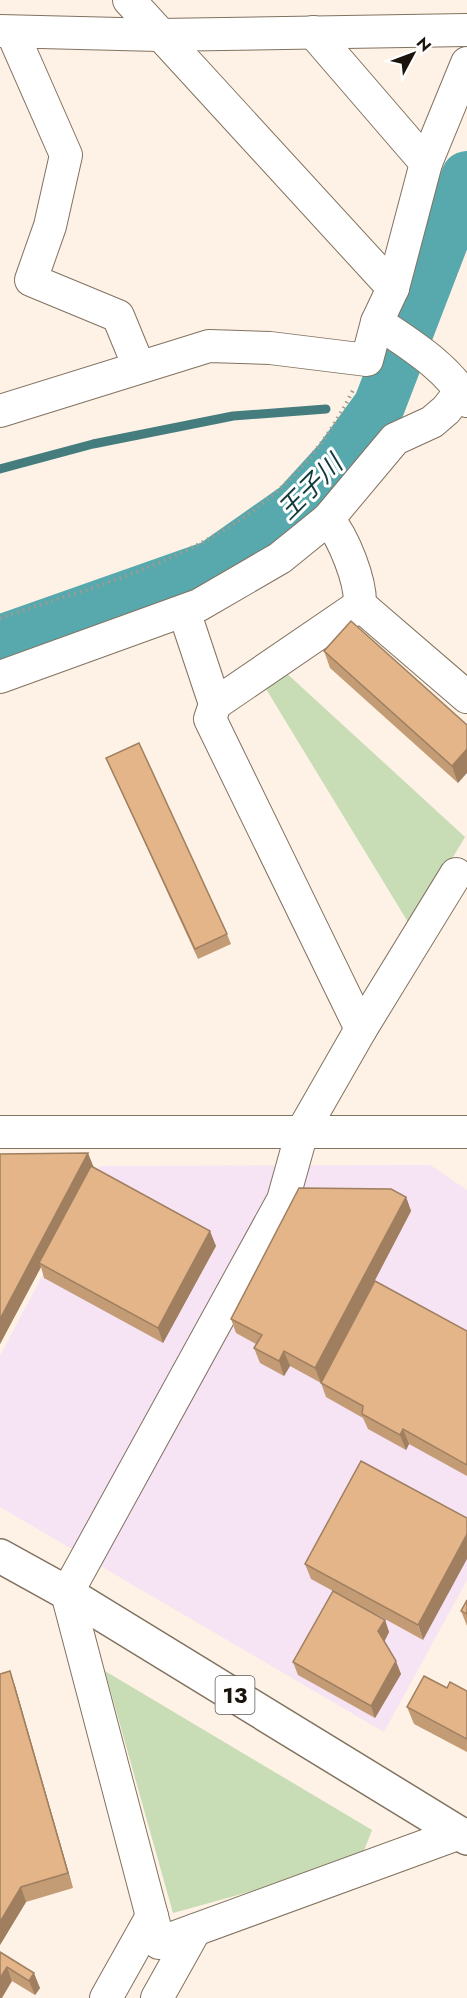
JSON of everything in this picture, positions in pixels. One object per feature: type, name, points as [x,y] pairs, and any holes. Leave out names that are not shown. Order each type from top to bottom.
[{"type":"main road","name":"13","points":[[0,1556],[68,1593],[464,1835]]},
{"type":"street","points":[[129,0],[393,288]]},
{"type":"street","points":[[139,367],[118,316],[31,280],[50,226],[66,155],[6,32],[159,35],[467,30]]},
{"type":"street","points":[[313,32],[426,163]]},
{"type":"street","points":[[0,411],[209,346],[270,348],[367,360],[377,322],[393,288],[426,163],[467,63]]},
{"type":"street","points":[[0,677],[199,605],[280,558],[328,519],[395,439],[432,422],[465,395],[430,359],[377,322]]},
{"type":"street","points":[[328,519],[338,531],[361,592],[360,605]]},
{"type":"street","points":[[360,605],[467,698]]},
{"type":"street","points":[[215,704],[360,605]]},
{"type":"street","points":[[184,611],[215,704],[210,719],[361,1029]]},
{"type":"street","points":[[456,874],[361,1029],[302,1132],[283,1200],[68,1593],[159,1943],[464,1835]]},
{"type":"street","points":[[0,1132],[467,1132]]},
{"type":"street","points":[[106,1998],[152,1916]]},
{"type":"street","points":[[157,1998],[195,1930]]},
{"type":"path","points":[[0,618],[184,552],[242,520],[294,477],[314,452],[346,403],[367,360]]},
{"type":"shaded area","points":[[430,1165],[467,1190],[467,1580],[384,1732],[0,1507],[0,1356],[100,1166]]},
{"type":"green space","points":[[284,671],[465,837],[411,927],[263,684]]},
{"type":"green space","points":[[105,1671],[372,1830],[360,1861],[173,1913]]},
{"type":"building","points":[[351,621],[467,725],[467,749],[452,766],[324,651]]},
{"type":"building","points":[[139,743],[227,934],[195,949],[106,758]]},
{"type":"building","points":[[88,1153],[0,1319],[0,1154]]},
{"type":"building","points":[[91,1166],[210,1231],[158,1328],[39,1263]]},
{"type":"building","points":[[299,1188],[391,1189],[406,1197],[315,1368],[284,1351],[279,1361],[254,1348],[262,1335],[231,1319]]},
{"type":"building","points":[[375,1281],[467,1331],[467,1465],[403,1429],[400,1435],[362,1414],[363,1406],[321,1383]]},
{"type":"building","points":[[361,1461],[467,1518],[467,1534],[418,1625],[305,1564]]},
{"type":"building","points":[[333,1591],[385,1620],[378,1631],[396,1661],[371,1706],[293,1662]]},
{"type":"building","points":[[467,1600],[467,1614],[461,1611]]},
{"type":"building","points":[[10,1671],[68,1873],[21,1887],[0,1922],[0,1674]]},
{"type":"building","points":[[424,1676],[447,1688],[450,1682],[467,1691],[467,1739],[407,1707]]},
{"type":"building","points":[[0,1952],[34,1973],[29,1981],[7,1967],[0,1978]]},
{"type":"waterway","name":"王子川","points":[[0,641],[213,566],[297,507],[338,462],[379,406],[467,177]]},
{"type":"waterway","points":[[359,407],[379,406]]},
{"type":"waterway","points":[[0,469],[93,444],[233,416],[326,409]]}]
